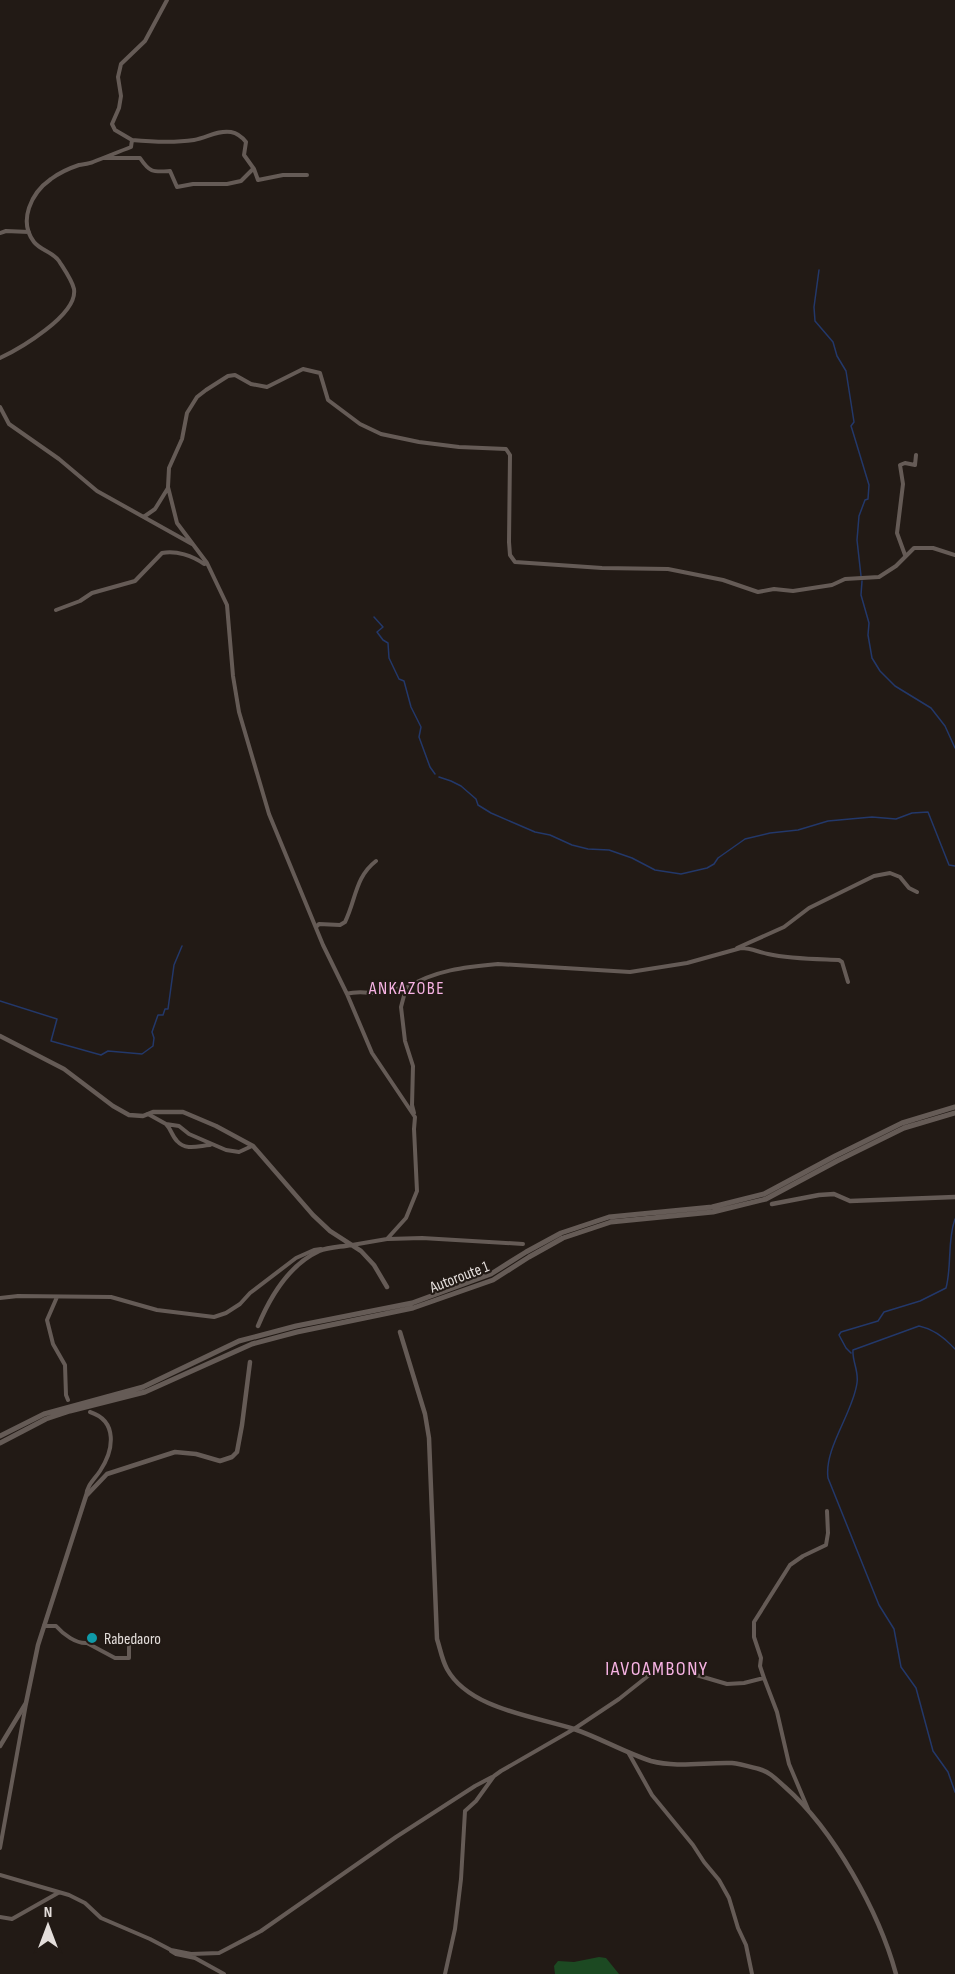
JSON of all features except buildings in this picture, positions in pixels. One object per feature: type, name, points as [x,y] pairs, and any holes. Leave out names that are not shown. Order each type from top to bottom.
[{"type":"main road","name":"Autoroute 1","points":[[0,1436],[44,1414],[143,1387],[239,1341],[296,1326],[412,1303],[491,1274],[561,1233],[609,1217],[712,1207],[764,1194],[902,1123],[955,1107]]},
{"type":"main road","name":"Autoroute 1","points":[[0,1443],[46,1419],[145,1392],[252,1344],[297,1332],[413,1308],[493,1280],[563,1238],[610,1222],[713,1212],[766,1199],[904,1128],[955,1113]]},
{"type":"street","points":[[167,0],[145,41],[121,64],[118,77],[121,96],[112,124],[115,130],[132,140],[159,142],[196,140],[220,132],[233,132],[246,142],[244,155],[254,169],[258,180],[307,175]]},
{"type":"street","points":[[0,358],[21,348],[59,319],[74,294],[74,288],[57,258],[35,244],[28,232],[26,220],[28,210],[40,188],[64,171],[78,165],[92,163],[131,147],[132,140]]},
{"type":"street","points":[[100,158],[140,159],[147,169],[154,172],[170,171],[177,188],[193,184],[227,184],[241,181],[254,169]]},
{"type":"street","points":[[0,233],[28,232]]},
{"type":"street","points":[[415,1117],[372,1053],[269,814],[259,774],[243,730],[233,676],[227,605],[207,563],[177,522],[168,487],[169,468],[182,439],[187,413],[197,397],[228,376],[235,375],[251,384],[267,387],[292,373],[306,369],[320,373],[328,400],[360,424],[381,434],[419,442],[459,447],[503,448],[509,451],[509,542],[510,555],[515,562],[602,568],[668,569],[695,573],[764,592],[774,589],[794,591],[825,586],[856,577],[879,577],[896,566],[911,550],[926,547],[955,555]]},
{"type":"street","points":[[0,407],[9,424],[59,459],[97,491],[194,545]]},
{"type":"street","points":[[905,556],[897,533],[903,484],[900,465],[905,463],[915,465],[916,454]]},
{"type":"street","points":[[144,516],[155,509],[168,487]]},
{"type":"street","points":[[56,610],[80,601],[92,593],[135,581],[162,553],[176,553],[195,558],[204,564],[207,563]]},
{"type":"street","points":[[316,927],[319,924],[340,925],[345,922],[360,879],[376,861]]},
{"type":"street","points":[[736,950],[738,947],[784,927],[809,908],[874,876],[895,874],[909,888],[917,892]]},
{"type":"street","points":[[347,994],[358,991],[382,993],[400,987],[406,988],[436,973],[477,966],[498,964],[630,972],[687,963],[748,948],[768,954],[839,960],[842,962],[848,982]]},
{"type":"street","points":[[387,1239],[406,1218],[417,1191],[412,1066],[405,1041],[401,1007],[406,988]]},
{"type":"street","points":[[0,1036],[64,1069],[113,1106],[129,1115],[183,1112],[216,1126],[252,1146],[313,1215],[374,1265],[387,1287]]},
{"type":"street","points":[[147,1113],[166,1124],[176,1141],[184,1146],[189,1148],[214,1145]]},
{"type":"street","points":[[166,1124],[179,1126],[189,1134],[226,1150],[239,1152],[252,1146]]},
{"type":"street","points":[[772,1204],[834,1194],[850,1201],[955,1197]]},
{"type":"street","points":[[0,1298],[18,1296],[111,1298],[157,1310],[214,1317],[240,1304],[250,1293],[296,1258],[314,1250],[387,1239],[422,1238],[523,1244]]},
{"type":"street","points":[[258,1326],[275,1290],[286,1278],[318,1252],[331,1248]]},
{"type":"street","points":[[57,1297],[47,1320],[53,1344],[65,1365],[68,1400]]},
{"type":"street","points":[[400,1332],[427,1424],[437,1639],[447,1668],[456,1681],[484,1703],[574,1729],[663,1764],[734,1763],[763,1770],[771,1775],[810,1812],[832,1841],[865,1897],[891,1956],[896,1974]]},
{"type":"street","points":[[86,1496],[107,1474],[175,1452],[196,1454],[220,1461],[232,1458],[237,1452],[250,1362]]},
{"type":"street","points":[[0,1848],[38,1645],[87,1488],[107,1458],[110,1426],[100,1415],[90,1412]]},
{"type":"street","points":[[810,1812],[789,1764],[777,1712],[760,1666],[761,1658],[754,1637],[754,1623],[790,1565],[826,1545],[827,1511]]},
{"type":"street","points":[[43,1627],[56,1626],[63,1634],[82,1644],[87,1643],[115,1658],[129,1658],[129,1638]]},
{"type":"street","points":[[171,1950],[190,1954],[219,1953],[250,1938],[396,1837],[475,1786],[574,1729],[653,1672],[669,1667],[727,1684],[764,1678]]},
{"type":"street","points":[[0,1746],[26,1703]]},
{"type":"street","points":[[628,1752],[652,1795],[719,1880],[729,1898],[751,1960],[752,1974]]},
{"type":"street","points":[[445,1974],[455,1929],[465,1811],[476,1801],[494,1776]]},
{"type":"street","points":[[0,1875],[69,1895],[85,1903],[101,1918],[150,1938],[176,1954],[195,1958],[224,1974]]},
{"type":"street","points":[[0,1917],[12,1919],[58,1893]]},
{"type":"green space","points":[[599,1957],[606,1958],[619,1974],[555,1974],[554,1966],[558,1961],[574,1962]]},
{"type":"waterway","points":[[819,270],[814,307],[815,321],[833,342],[837,356],[846,371],[854,422],[851,426],[869,485],[868,499],[865,500],[859,516],[857,540],[861,576]]},
{"type":"waterway","points":[[862,581],[861,595],[869,623],[868,635],[872,658],[880,671],[895,686],[931,708],[945,726],[955,748]]},
{"type":"waterway","points":[[374,617],[383,627],[377,632],[388,643],[389,658],[399,679],[404,681],[411,707],[421,727],[419,737],[430,767],[435,774]]},
{"type":"waterway","points":[[439,777],[461,786],[476,799],[478,805],[491,813],[535,832],[588,849],[609,850],[632,858],[655,870],[681,874],[707,868],[745,839],[770,833],[798,830],[828,821],[872,817],[896,819],[912,813],[928,812],[949,865],[955,866]]},
{"type":"waterway","points":[[0,1001],[57,1019],[51,1041],[101,1055],[108,1051],[142,1054],[153,1046],[152,1032],[158,1015],[163,1015],[165,1009],[168,1009],[174,965],[182,946]]},
{"type":"waterway","points":[[851,1353],[839,1335],[841,1332],[878,1321],[884,1312],[920,1301],[946,1288],[955,1219]]},
{"type":"waterway","points":[[955,1349],[939,1334],[919,1326],[853,1350],[857,1383],[834,1443],[828,1467],[828,1478],[879,1605],[894,1629],[901,1667],[916,1688],[933,1751],[948,1772],[955,1792]]},
{"type":"place","name":"Rabedaoro","points":[[92,1638]]},
{"type":"district","name":"ANKAZOBE","points":[[407,988]]},
{"type":"district","name":"IAVOAMBONY","points":[[657,1668]]}]
